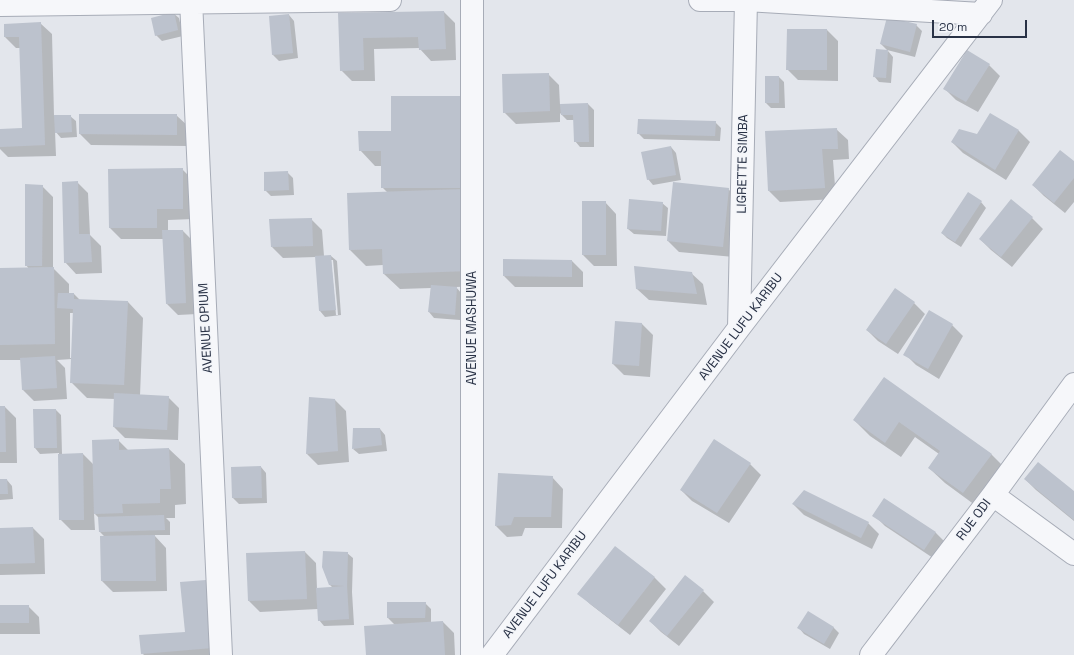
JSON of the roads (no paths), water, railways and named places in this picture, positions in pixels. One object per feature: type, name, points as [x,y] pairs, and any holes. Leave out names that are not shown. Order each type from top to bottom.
[{"type":"street","points":[[0,5],[390,0]]},
{"type":"street","name":"AVENUE MASHUWA","points":[[472,0],[472,655]]},
{"type":"street","points":[[700,0],[986,7]]},
{"type":"street","name":"LIGRETTE SIMBA","points":[[739,328],[746,0]]},
{"type":"street","name":"AVENUE OPIUM","points":[[191,2],[221,655]]},
{"type":"street","name":"AVENUE LUFU KARIBU","points":[[492,655],[739,328],[986,7]]},
{"type":"street","name":"RUE ODI","points":[[871,655],[993,495],[1074,384]]},
{"type":"street","points":[[993,495],[1074,554]]}]
